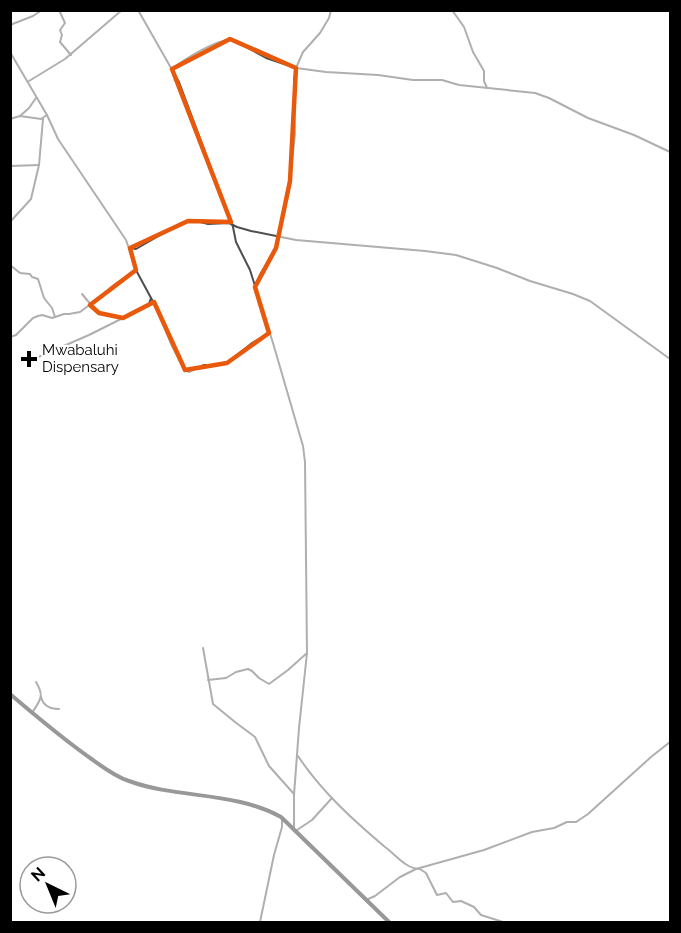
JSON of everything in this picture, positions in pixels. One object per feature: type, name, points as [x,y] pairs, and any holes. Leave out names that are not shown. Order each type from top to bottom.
[{"type":"street","points":[[10,25],[42,10]]},
{"type":"street","points":[[59,10],[65,23],[60,30],[62,35],[60,42],[71,55]]},
{"type":"street","points":[[29,82],[71,55],[122,10]]},
{"type":"street","points":[[138,10],[185,95],[233,225],[236,242],[248,265],[304,454],[305,558],[308,596],[307,653],[294,795],[295,829]]},
{"type":"street","points":[[255,287],[275,250],[290,181],[294,142],[296,68],[303,52],[321,33],[331,10]]},
{"type":"street","points":[[452,10],[464,27],[473,52],[484,72],[487,88]]},
{"type":"street","points":[[172,69],[190,56],[230,39],[267,58],[296,68],[422,81],[442,80],[459,85],[535,93],[670,152]]},
{"type":"street","points":[[11,55],[37,96],[58,139],[130,248],[136,270],[152,297],[183,368],[186,371],[192,371],[204,364],[216,366],[227,363],[269,333]]},
{"type":"street","points":[[10,119],[20,116],[37,96]]},
{"type":"street","points":[[20,116],[39,119],[47,115]]},
{"type":"street","points":[[10,222],[30,201],[39,165],[44,118]]},
{"type":"street","points":[[10,166],[39,165]]},
{"type":"street","points":[[130,248],[136,249],[188,221],[195,221],[208,224],[227,223],[246,230],[320,243],[446,254],[497,268],[530,282],[590,301],[670,358]]},
{"type":"street","points":[[10,265],[20,273],[30,274],[38,279],[44,298],[55,317]]},
{"type":"street","points":[[10,337],[16,335],[35,317],[41,315],[55,317],[78,312],[136,270]]},
{"type":"street","points":[[82,294],[99,314],[123,318]]},
{"type":"street","points":[[36,358],[147,306],[152,297]]},
{"type":"street","points":[[203,648],[213,704],[255,737],[269,766],[294,795]]},
{"type":"street","points":[[208,680],[226,678],[246,669],[269,684],[307,653]]},
{"type":"street","points":[[36,682],[46,705],[59,709]]},
{"type":"street","points":[[10,694],[71,745],[127,781],[248,804],[281,817],[389,922]]},
{"type":"street","points":[[32,713],[41,697]]},
{"type":"street","points":[[365,900],[416,869],[484,850],[529,833],[578,821],[670,742]]},
{"type":"street","points":[[298,756],[310,773],[358,825],[404,863],[426,873],[437,895],[446,893],[453,902],[461,901],[474,907],[480,914],[502,922]]},
{"type":"street","points":[[295,829],[312,820],[332,798]]},
{"type":"street","points":[[260,922],[282,827],[281,817]]},
{"type":"highlighted area","points":[[230,39],[296,68],[290,181],[276,248],[255,287],[269,333],[227,363],[185,370],[154,302],[123,318],[99,313],[90,305],[136,270],[130,248],[188,221],[231,222],[172,69]]},
{"type":"place","name":"Mwabaluhi Dispensary","points":[[29,359]]}]
